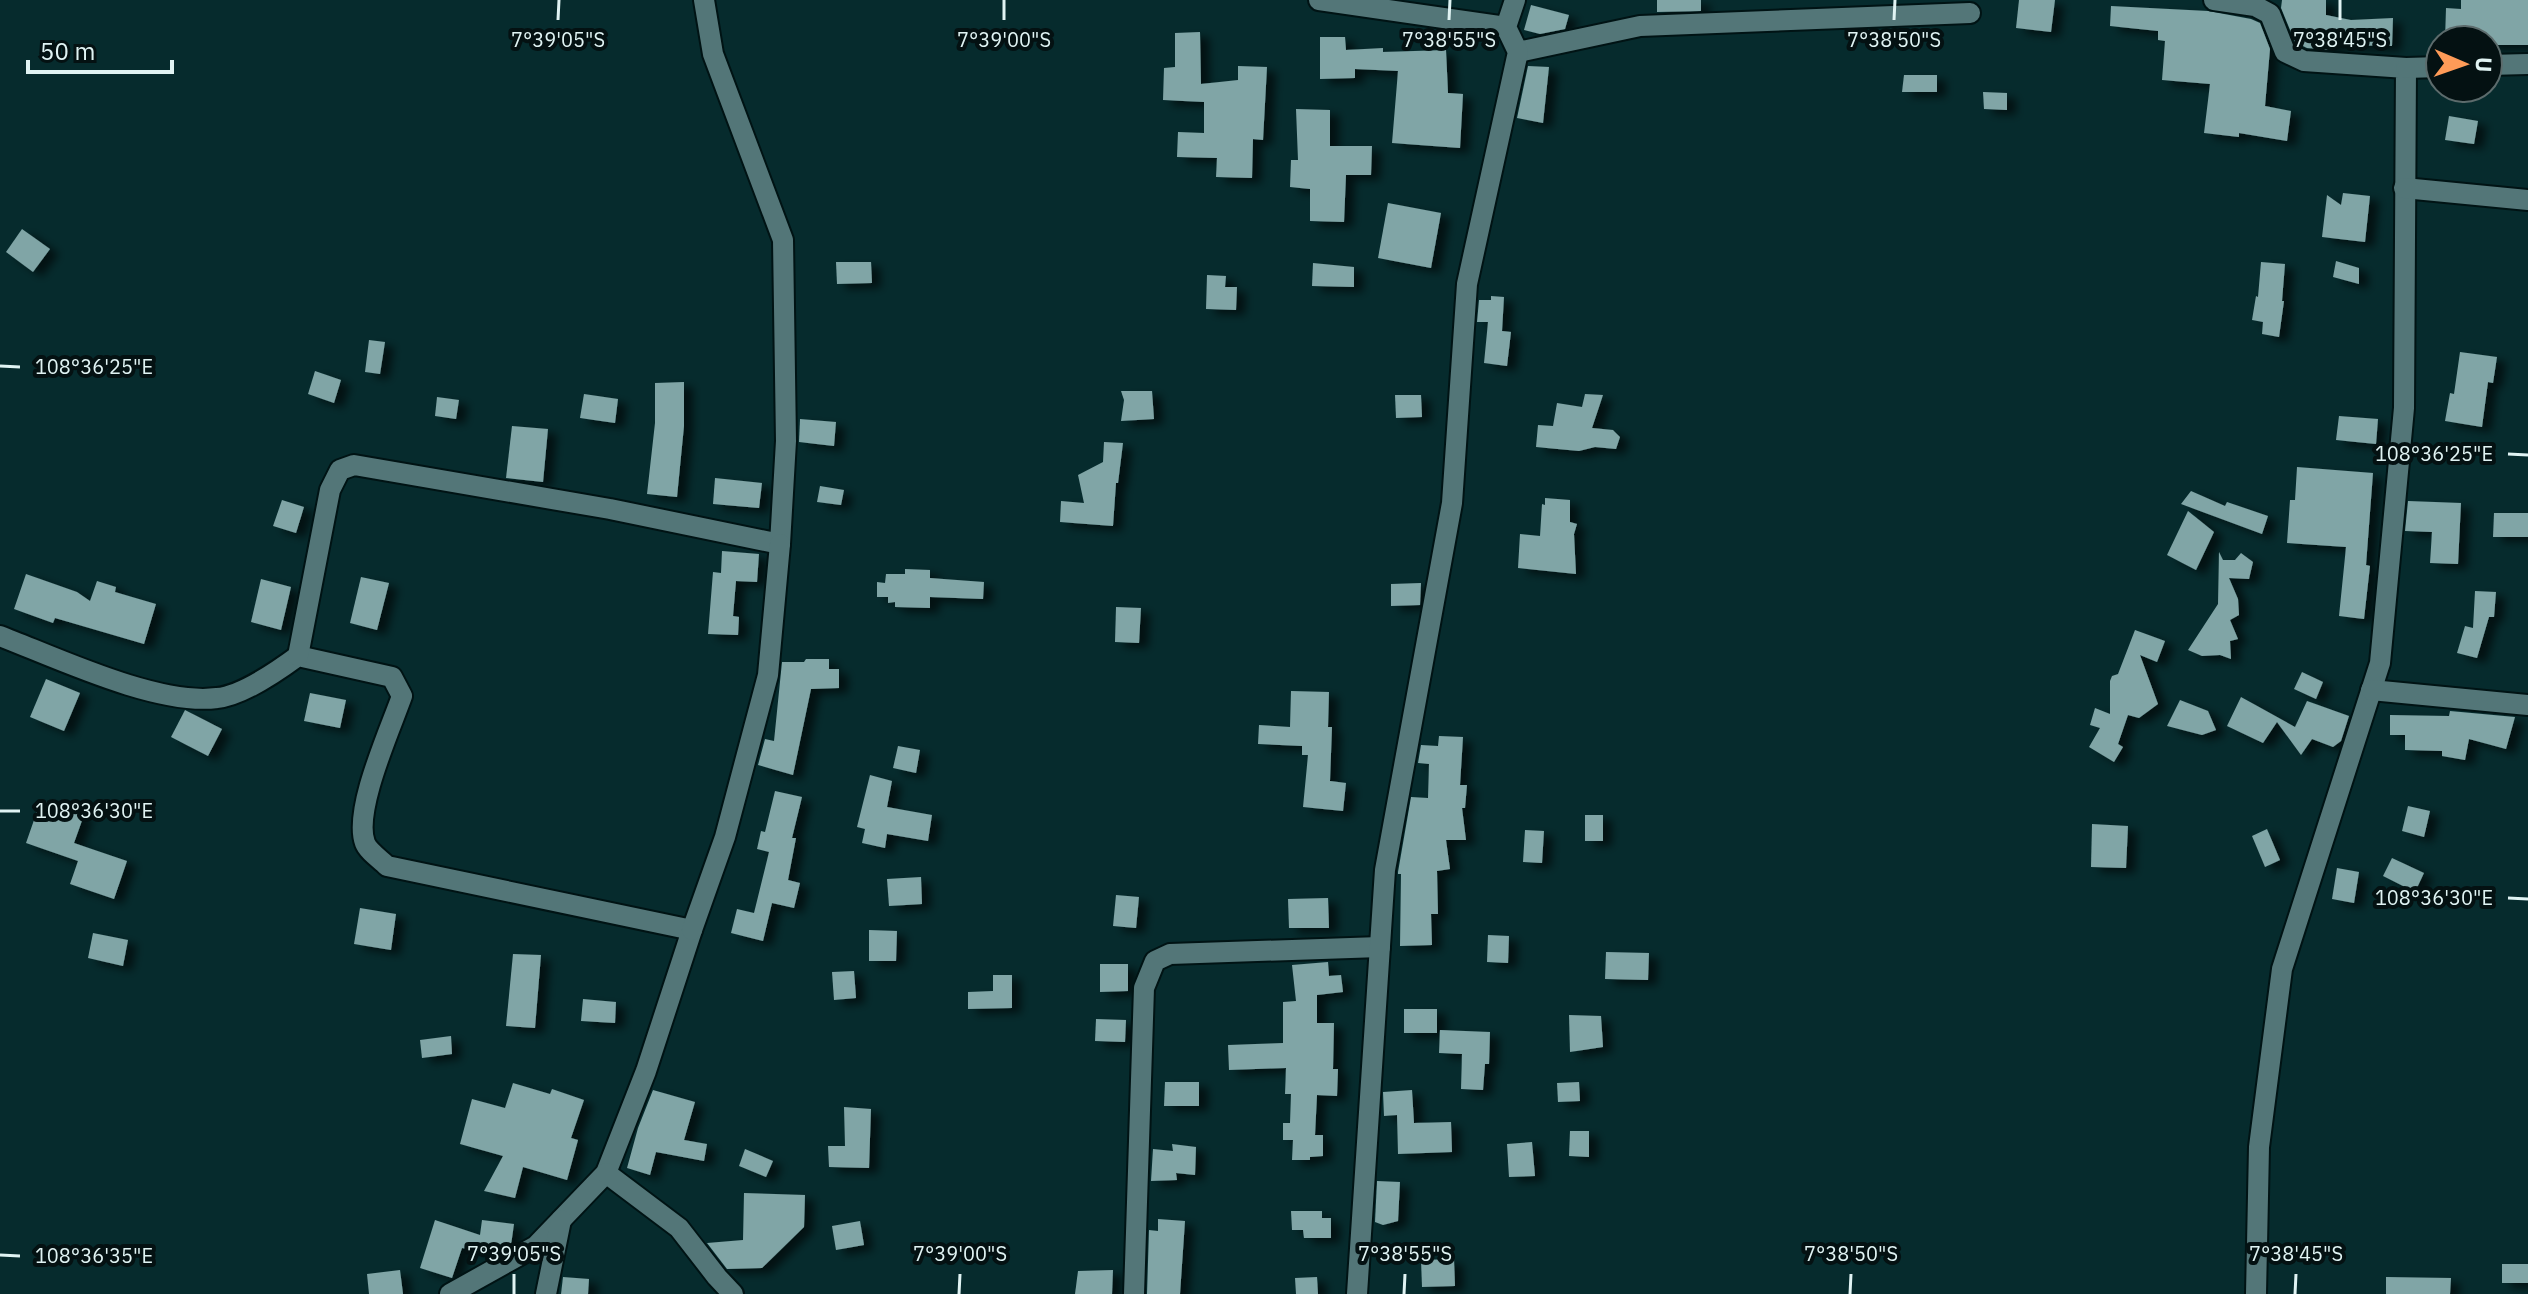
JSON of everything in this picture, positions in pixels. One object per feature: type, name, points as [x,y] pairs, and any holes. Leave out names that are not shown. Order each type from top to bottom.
[{"type":"street","points":[[450,1294],[536,1246],[606,1173],[646,1071],[725,837],[768,675],[786,441],[783,240],[713,54],[704,0]]},
{"type":"street","points":[[1319,0],[1506,27]]},
{"type":"street","points":[[1357,1294],[1385,870],[1452,503],[1467,284],[1518,52],[1506,27],[1515,0]]},
{"type":"street","points":[[2214,0],[2255,6],[2270,14],[2285,52],[2304,61],[2424,67]]},
{"type":"street","points":[[1518,52],[1640,26],[1970,13]]},
{"type":"street","points":[[2504,65],[2528,64]]},
{"type":"street","points":[[2256,1294],[2259,1147],[2282,969],[2380,663],[2404,408],[2406,68]]},
{"type":"street","points":[[2404,188],[2528,200]]},
{"type":"street","points":[[0,636],[162,696],[219,699],[269,677],[298,656],[330,490],[340,470],[354,465],[610,509],[780,544]]},
{"type":"street","points":[[298,656],[392,677],[402,696],[366,801],[362,823],[365,845],[387,866],[692,930]]},
{"type":"street","points":[[2371,690],[2528,705]]},
{"type":"street","points":[[1134,1294],[1144,988],[1155,961],[1170,954],[1380,947]]},
{"type":"street","points":[[606,1173],[679,1228],[733,1294]]},
{"type":"street","points":[[546,1294],[561,1220]]},
{"type":"building","points":[[1657,0],[1701,0],[1701,11],[1657,12]]},
{"type":"building","points":[[2019,0],[2055,0],[2051,32],[2016,28]]},
{"type":"building","points":[[2282,0],[2326,0],[2326,15],[2351,20],[2393,18],[2392,46],[2333,45],[2336,50],[2307,48],[2295,42],[2281,8]]},
{"type":"building","points":[[2461,0],[2528,0],[2528,45],[2504,45],[2504,24],[2446,24],[2446,8],[2461,9]]},
{"type":"building","points":[[1531,5],[1569,15],[1565,29],[1540,34],[1524,30]]},
{"type":"building","points":[[2111,6],[2208,11],[2260,23],[2270,49],[2265,106],[2291,111],[2287,141],[2239,133],[2239,137],[2204,133],[2210,84],[2162,80],[2165,41],[2158,40],[2158,31],[2110,26]]},
{"type":"building","points":[[1200,32],[1201,84],[1238,80],[1238,66],[1267,67],[1263,140],[1253,139],[1252,178],[1216,177],[1217,158],[1177,157],[1178,132],[1204,133],[1204,102],[1163,100],[1164,68],[1175,67],[1175,33]]},
{"type":"building","points":[[1320,37],[1345,37],[1346,50],[1446,50],[1448,93],[1463,94],[1460,148],[1392,143],[1398,71],[1355,69],[1355,78],[1320,79]]},
{"type":"building","points":[[1528,66],[1549,67],[1543,123],[1517,118]]},
{"type":"building","points":[[1904,75],[1937,75],[1937,92],[1902,92]]},
{"type":"building","points":[[1983,92],[2007,93],[2007,110],[1984,109]]},
{"type":"building","points":[[1296,109],[1330,110],[1330,146],[1372,146],[1371,175],[1346,175],[1344,222],[1310,221],[1310,189],[1290,187],[1291,160],[1298,160]]},
{"type":"building","points":[[2449,116],[2478,121],[2474,144],[2445,140]]},
{"type":"building","points":[[2343,193],[2370,196],[2365,242],[2322,237],[2327,195],[2341,205]]},
{"type":"building","points":[[1388,203],[1441,213],[1431,268],[1378,258]]},
{"type":"building","points":[[22,229],[50,249],[33,272],[6,252]]},
{"type":"building","points":[[2336,261],[2359,268],[2359,284],[2333,277]]},
{"type":"building","points":[[836,262],[871,262],[872,283],[837,284]]},
{"type":"building","points":[[2261,262],[2285,264],[2279,337],[2262,334],[2263,322],[2252,320],[2258,297]]},
{"type":"building","points":[[1313,263],[1354,267],[1354,287],[1312,286]]},
{"type":"building","points":[[1207,275],[1226,276],[1225,287],[1237,287],[1236,310],[1206,309]]},
{"type":"building","points":[[1491,296],[1504,297],[1502,331],[1511,332],[1507,366],[1484,363],[1488,322],[1477,322],[1479,300],[1491,300]]},
{"type":"building","points":[[369,340],[385,342],[380,374],[365,372]]},
{"type":"building","points":[[2460,352],[2497,357],[2493,383],[2488,382],[2482,427],[2445,421],[2450,393],[2454,394]]},
{"type":"building","points":[[315,371],[341,380],[334,403],[308,394]]},
{"type":"building","points":[[684,382],[684,426],[677,497],[647,494],[655,423],[655,383]]},
{"type":"building","points":[[1121,391],[1152,391],[1154,419],[1121,421],[1124,400]]},
{"type":"building","points":[[584,394],[618,399],[615,423],[580,418]]},
{"type":"building","points":[[1585,394],[1603,395],[1592,428],[1613,430],[1620,437],[1616,449],[1595,447],[1579,451],[1536,447],[1538,425],[1553,426],[1557,403],[1582,407]]},
{"type":"building","points":[[1395,395],[1421,395],[1422,417],[1396,418]]},
{"type":"building","points":[[437,397],[459,400],[456,419],[435,416]]},
{"type":"building","points":[[2339,416],[2378,419],[2376,444],[2336,440]]},
{"type":"building","points":[[800,419],[836,422],[834,446],[799,442]]},
{"type":"building","points":[[512,426],[548,429],[543,482],[506,478]]},
{"type":"building","points":[[1104,442],[1123,443],[1113,526],[1060,522],[1061,501],[1084,503],[1078,475],[1103,462]]},
{"type":"building","points":[[2297,467],[2373,473],[2366,565],[2370,566],[2364,619],[2339,616],[2346,547],[2287,543],[2290,500],[2295,500]]},
{"type":"building","points":[[715,478],[762,483],[759,508],[713,504]]},
{"type":"building","points":[[820,486],[844,490],[841,505],[817,502]]},
{"type":"building","points":[[2191,491],[2225,506],[2227,502],[2268,516],[2262,534],[2181,504]]},
{"type":"building","points":[[1545,498],[1570,500],[1570,522],[1577,524],[1574,534],[1576,574],[1518,568],[1520,534],[1540,536]]},
{"type":"building","points":[[282,500],[304,507],[296,533],[273,526]]},
{"type":"building","points":[[2408,501],[2461,503],[2458,564],[2430,563],[2432,532],[2405,531]]},
{"type":"building","points":[[2188,511],[2214,532],[2196,570],[2167,555]]},
{"type":"building","points":[[2494,513],[2528,513],[2528,537],[2493,537]]},
{"type":"building","points":[[722,551],[759,554],[757,582],[736,581],[733,616],[739,617],[738,635],[708,634],[713,572],[721,573]]},
{"type":"building","points":[[2219,552],[2223,560],[2235,560],[2241,553],[2253,562],[2249,579],[2229,578],[2238,599],[2239,615],[2230,620],[2238,639],[2230,641],[2231,659],[2220,655],[2202,656],[2188,650],[2218,604]]},
{"type":"building","points":[[905,569],[930,570],[930,578],[984,582],[983,599],[930,597],[930,608],[895,607],[895,602],[888,603],[888,597],[877,597],[877,582],[885,583],[886,574],[905,574]]},
{"type":"building","points":[[26,574],[77,592],[90,601],[97,581],[116,587],[115,592],[156,604],[144,644],[55,618],[53,623],[14,609]]},
{"type":"building","points":[[361,577],[389,583],[377,630],[350,623]]},
{"type":"building","points":[[261,579],[291,587],[281,630],[251,622]]},
{"type":"building","points":[[1421,583],[1420,605],[1391,606],[1391,584]]},
{"type":"building","points":[[2475,591],[2496,592],[2494,617],[2489,617],[2477,658],[2457,653],[2465,626],[2473,628]]},
{"type":"building","points":[[1116,607],[1141,608],[1139,643],[1115,642]]},
{"type":"building","points":[[2135,630],[2165,641],[2157,662],[2140,655],[2158,704],[2139,718],[2128,715],[2118,744],[2123,747],[2114,762],[2089,747],[2100,728],[2090,725],[2095,708],[2110,714],[2110,681],[2112,676],[2118,674]]},
{"type":"building","points":[[806,659],[829,659],[829,669],[839,669],[839,688],[811,689],[793,775],[758,765],[765,739],[774,741],[782,662],[804,662]]},
{"type":"building","points":[[2302,672],[2323,682],[2316,699],[2294,689]]},
{"type":"building","points":[[46,679],[80,693],[64,731],[30,717]]},
{"type":"building","points":[[1291,691],[1329,692],[1328,727],[1332,727],[1330,781],[1346,783],[1343,811],[1303,807],[1308,755],[1302,755],[1302,746],[1258,744],[1259,725],[1290,727]]},
{"type":"building","points":[[310,693],[346,700],[340,728],[304,721]]},
{"type":"building","points":[[2241,697],[2295,727],[2307,701],[2349,716],[2341,741],[2333,747],[2312,739],[2301,755],[2277,722],[2263,743],[2227,726]]},
{"type":"building","points":[[2180,700],[2208,711],[2216,730],[2202,735],[2167,726]]},
{"type":"building","points":[[185,710],[222,729],[208,756],[171,737]]},
{"type":"building","points":[[2450,711],[2515,717],[2506,749],[2469,739],[2465,760],[2442,756],[2442,751],[2405,750],[2405,735],[2390,735],[2390,715],[2449,716]]},
{"type":"building","points":[[1439,736],[1463,737],[1460,785],[1467,785],[1465,808],[1462,808],[1466,840],[1446,840],[1450,869],[1437,871],[1438,914],[1431,914],[1432,945],[1400,946],[1401,874],[1398,872],[1411,797],[1428,798],[1429,764],[1418,763],[1421,745],[1438,746]]},
{"type":"building","points":[[898,746],[920,750],[916,773],[893,768]]},
{"type":"building","points":[[870,775],[892,781],[887,807],[932,815],[928,841],[887,834],[885,848],[862,843],[865,829],[857,827]]},
{"type":"building","points":[[775,791],[802,797],[792,838],[796,838],[788,880],[800,883],[794,908],[772,903],[763,941],[731,933],[737,909],[754,913],[769,852],[757,849],[761,831],[765,832]]},
{"type":"building","points":[[41,800],[84,815],[74,843],[127,861],[114,899],[70,884],[78,861],[26,843]]},
{"type":"building","points":[[2408,806],[2430,811],[2424,837],[2402,831]]},
{"type":"building","points":[[1585,815],[1603,815],[1603,841],[1585,841]]},
{"type":"building","points":[[2092,824],[2128,826],[2126,868],[2091,867]]},
{"type":"building","points":[[2267,829],[2280,860],[2265,867],[2252,836]]},
{"type":"building","points":[[1525,830],[1544,831],[1542,863],[1523,862]]},
{"type":"building","points":[[2392,858],[2424,873],[2415,892],[2383,876]]},
{"type":"building","points":[[2337,868],[2359,872],[2354,903],[2332,899]]},
{"type":"building","points":[[921,877],[922,904],[889,906],[887,879]]},
{"type":"building","points":[[1116,895],[1139,897],[1136,928],[1113,926]]},
{"type":"building","points":[[1328,898],[1329,928],[1289,928],[1288,899]]},
{"type":"building","points":[[360,908],[396,914],[391,950],[354,944]]},
{"type":"building","points":[[869,930],[897,931],[896,961],[869,961]]},
{"type":"building","points":[[93,933],[128,940],[123,966],[88,958]]},
{"type":"building","points":[[1488,935],[1509,936],[1508,963],[1487,962]]},
{"type":"building","points":[[1606,952],[1649,953],[1648,980],[1605,979]]},
{"type":"building","points":[[513,954],[541,955],[535,1028],[506,1026]]},
{"type":"building","points":[[1328,962],[1329,976],[1341,975],[1343,992],[1317,995],[1317,1023],[1334,1023],[1333,1069],[1338,1069],[1337,1096],[1317,1095],[1315,1135],[1323,1135],[1323,1156],[1292,1160],[1293,1140],[1283,1140],[1283,1123],[1290,1123],[1291,1094],[1285,1094],[1286,1068],[1229,1070],[1228,1045],[1283,1043],[1283,1002],[1296,1001],[1292,965]]},
{"type":"building","points":[[1100,964],[1128,964],[1128,991],[1100,992]]},
{"type":"building","points":[[854,971],[856,998],[834,1000],[832,972]]},
{"type":"building","points":[[993,975],[1012,975],[1012,1008],[968,1009],[968,992],[993,991]]},
{"type":"building","points":[[583,999],[616,1002],[615,1023],[581,1021]]},
{"type":"building","points":[[1404,1009],[1437,1009],[1437,1033],[1404,1033]]},
{"type":"building","points":[[1569,1015],[1601,1016],[1603,1047],[1570,1052]]},
{"type":"building","points":[[1096,1019],[1126,1020],[1125,1042],[1095,1041]]},
{"type":"building","points":[[1440,1030],[1490,1032],[1489,1064],[1485,1064],[1483,1090],[1461,1089],[1462,1054],[1439,1053]]},
{"type":"building","points":[[451,1036],[452,1054],[422,1058],[420,1040]]},
{"type":"building","points":[[1165,1082],[1199,1082],[1199,1106],[1164,1106]]},
{"type":"building","points":[[1579,1082],[1580,1101],[1558,1102],[1557,1083]]},
{"type":"building","points":[[513,1083],[550,1094],[552,1089],[584,1100],[571,1138],[578,1140],[567,1180],[523,1167],[515,1198],[484,1191],[503,1156],[460,1144],[472,1099],[505,1108]]},
{"type":"building","points":[[653,1090],[695,1102],[684,1140],[707,1144],[704,1161],[656,1152],[650,1175],[627,1168]]},
{"type":"building","points":[[1412,1090],[1414,1123],[1451,1122],[1452,1152],[1398,1154],[1397,1115],[1384,1116],[1383,1092]]},
{"type":"building","points":[[844,1107],[871,1109],[869,1168],[829,1167],[828,1146],[845,1146]]},
{"type":"building","points":[[1570,1131],[1589,1131],[1589,1157],[1569,1156]]},
{"type":"building","points":[[1532,1142],[1535,1176],[1509,1177],[1507,1144]]},
{"type":"building","points":[[1172,1144],[1196,1147],[1195,1175],[1176,1173],[1177,1180],[1151,1181],[1153,1149],[1173,1151]]},
{"type":"building","points":[[745,1149],[773,1161],[766,1177],[739,1166]]},
{"type":"building","points":[[1377,1181],[1400,1182],[1398,1221],[1383,1225],[1375,1222]]},
{"type":"building","points":[[744,1193],[805,1195],[804,1227],[762,1268],[727,1269],[707,1243],[743,1240]]},
{"type":"building","points":[[1291,1211],[1322,1211],[1322,1218],[1331,1218],[1331,1238],[1304,1238],[1303,1230],[1292,1230]]},
{"type":"building","points":[[1158,1219],[1185,1221],[1180,1294],[1147,1294],[1149,1230],[1158,1231]]},
{"type":"building","points":[[435,1220],[480,1235],[482,1220],[514,1224],[511,1245],[496,1254],[462,1248],[452,1278],[420,1268]]},
{"type":"building","points":[[860,1221],[864,1245],[836,1250],[832,1226]]},
{"type":"building","points":[[1454,1259],[1455,1286],[1422,1287],[1421,1260]]},
{"type":"building","points":[[2502,1264],[2528,1264],[2528,1283],[2502,1283]]},
{"type":"building","points":[[400,1270],[403,1294],[369,1294],[367,1274]]},
{"type":"building","points":[[1113,1270],[1112,1294],[1075,1294],[1078,1271]]},
{"type":"building","points":[[563,1277],[589,1279],[588,1294],[561,1294]]},
{"type":"building","points":[[1317,1277],[1318,1294],[1296,1294],[1295,1278]]},
{"type":"building","points":[[2386,1277],[2451,1278],[2450,1294],[2386,1294]]}]
